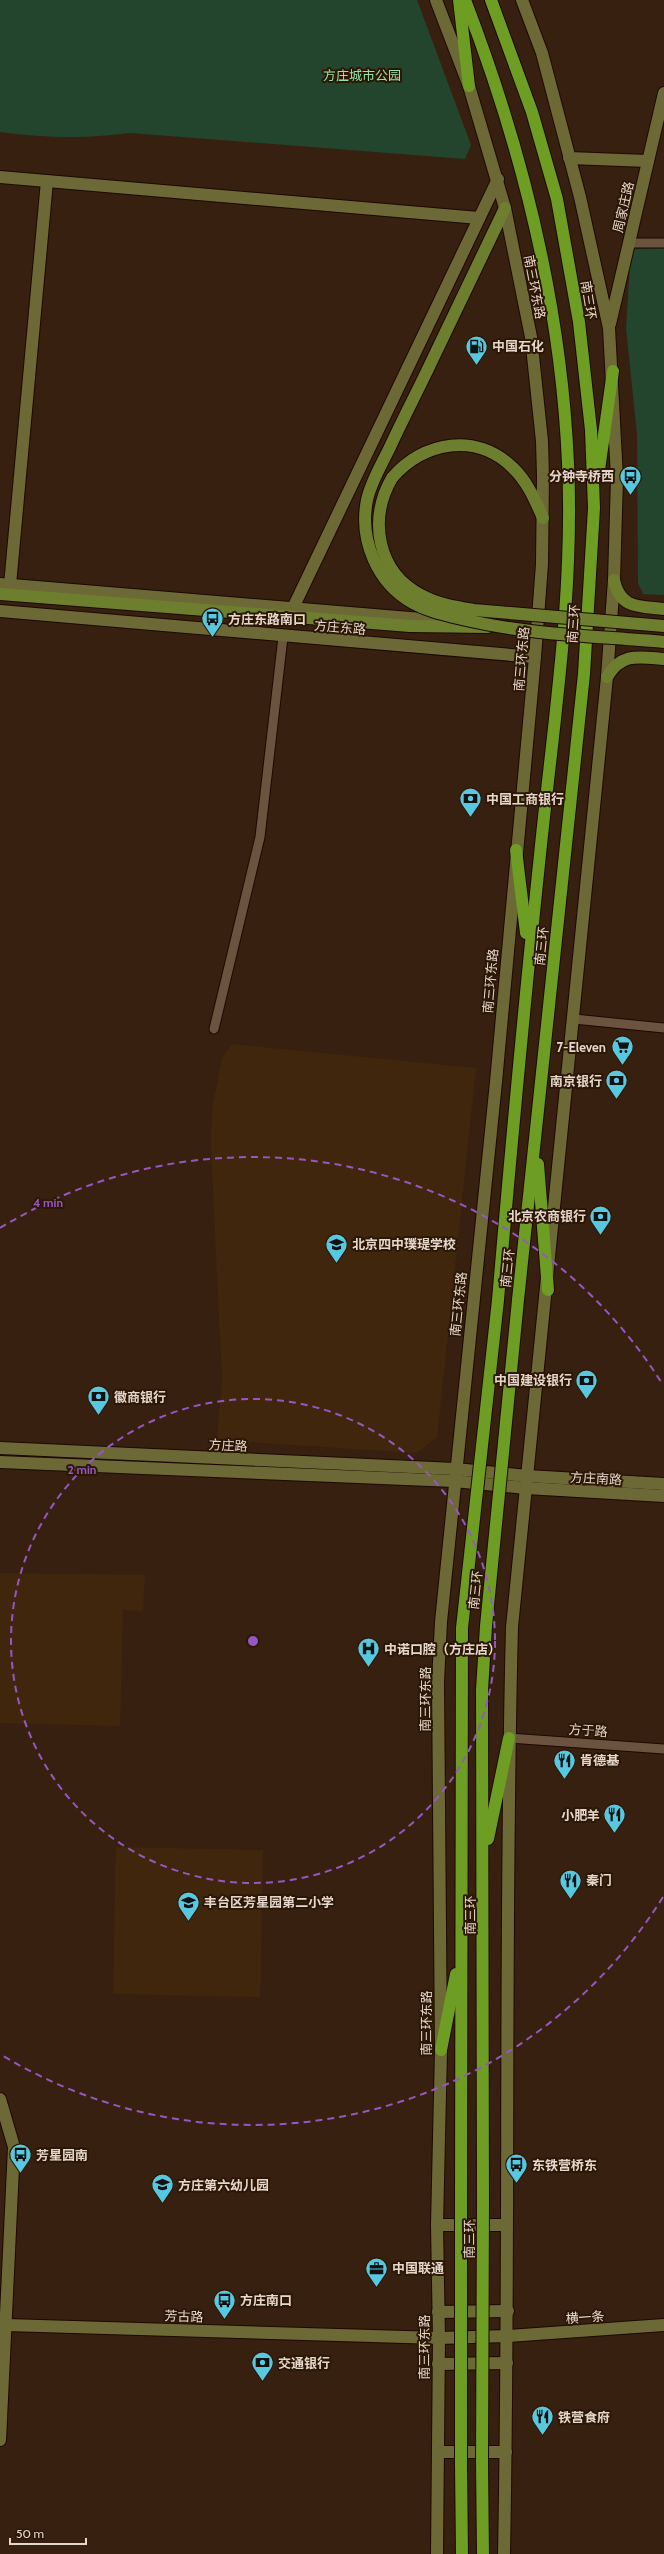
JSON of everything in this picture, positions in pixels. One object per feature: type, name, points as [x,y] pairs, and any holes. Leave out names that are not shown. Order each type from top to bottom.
[{"type":"highway","points":[[459,0],[469,86]]},
{"type":"highway","name":"南三环","points":[[462,2554],[462,1628],[498,1300],[529,954],[567,598],[568,450],[564,397],[546,272],[508,118],[465,0]]},
{"type":"highway","name":"南三环","points":[[483,2554],[482,1690],[486,1626],[518,1300],[584,674],[594,508],[591,430],[579,322],[557,199],[532,112],[491,0]]},
{"type":"highway","points":[[594,508],[613,371]]},
{"type":"highway","points":[[516,850],[529,954]]},
{"type":"highway","points":[[536,1133],[548,1290]]},
{"type":"highway","points":[[483,1862],[509,1738]]},
{"type":"highway","points":[[441,2050],[462,1947]]},
{"type":"main road","points":[[498,628],[438,613],[413,603],[391,586],[379,570],[370,552],[365,526],[368,499],[378,472],[505,208]]},
{"type":"main road","points":[[543,518],[530,491],[514,468],[502,458],[478,447],[462,444],[433,448],[409,461],[392,478],[382,498],[379,511],[378,535],[392,570],[400,579],[421,595],[446,604],[474,610],[664,626]]},
{"type":"main road","points":[[614,580],[618,594],[625,602],[636,606],[664,609]]},
{"type":"main road","points":[[0,594],[410,626],[498,628],[664,642]]},
{"type":"main road","points":[[607,677],[617,663],[623,660],[638,657],[664,660]]},
{"type":"street","name":"南三环东路","points":[[436,0],[469,86],[498,178],[505,208],[531,337],[542,441],[543,518],[535,656],[516,850],[496,1082],[454,1475],[441,1622],[438,1682],[441,2050],[436,2225],[438,2312],[437,2554]]},
{"type":"street","points":[[504,2554],[508,2336],[506,2225],[509,1738],[512,1627],[526,1482],[548,1290],[607,677],[614,580],[617,478],[613,371],[609,328],[569,158],[542,53],[522,0]]},
{"type":"street","name":"周家庄路","points":[[609,328],[664,93]]},
{"type":"street","points":[[569,158],[648,161]]},
{"type":"street","points":[[0,177],[479,218]]},
{"type":"street","points":[[293,608],[498,178]]},
{"type":"street","points":[[47,181],[5,584],[537,628]]},
{"type":"street","points":[[629,243],[664,243]]},
{"type":"street","name":"方庄东路","points":[[0,611],[283,637],[535,656]]},
{"type":"street","points":[[214,1029],[260,837],[283,637]]},
{"type":"street","points":[[574,1019],[664,1028]]},
{"type":"street","name":"方庄路","points":[[0,1448],[454,1475]]},
{"type":"street","name":"方庄路","points":[[0,1462],[454,1475]]},
{"type":"street","points":[[454,1475],[526,1482]]},
{"type":"street","name":"方庄南路","points":[[526,1482],[664,1484]]},
{"type":"street","name":"方庄南路","points":[[526,1482],[664,1496]]},
{"type":"street","name":"方于路","points":[[509,1738],[664,1748]]},
{"type":"street","points":[[0,2100],[14,2147],[3,2326],[0,2440]]},
{"type":"street","points":[[436,2225],[506,2225]]},
{"type":"street","points":[[438,2312],[508,2311]]},
{"type":"street","name":"横一条","points":[[438,2338],[508,2336],[664,2325]]},
{"type":"street","name":"芳古路","points":[[3,2326],[438,2338]]},
{"type":"street","points":[[438,2364],[507,2363]]},
{"type":"street","points":[[438,2452],[506,2452]]},
{"type":"shaded area","name":"北京四中璞瑅学校","points":[[232,1044],[476,1068],[437,1437],[417,1453],[217,1440],[222,1378],[211,1150],[212,1109],[222,1058]]},
{"type":"shaded area","points":[[0,1573],[145,1575],[143,1611],[123,1610],[120,1726],[0,1723]]},
{"type":"shaded area","name":"丰台区芳星园第二小学","points":[[116,1847],[263,1850],[260,1997],[113,1994]]},
{"type":"green space","name":"方庄城市公园","points":[[0,0],[417,0],[471,145],[465,159],[130,133],[65,137],[34,136],[0,132]]},
{"type":"green space","points":[[664,248],[664,595],[643,594],[638,583],[637,434],[626,328],[631,249]]},
{"type":"place","name":"中国石化","points":[[476,366]]},
{"type":"place","name":"分钟寺桥西","points":[[630,496]]},
{"type":"place","name":"方庄东路南口","points":[[212,638]]},
{"type":"place","name":"中国工商银行","points":[[470,818]]},
{"type":"place","name":"7-Eleven","points":[[622,1066]]},
{"type":"place","name":"南京银行","points":[[617,1100]]},
{"type":"place","name":"北京农商银行","points":[[601,1236]]},
{"type":"place","name":"北京四中璞瑅学校","points":[[336,1264]]},
{"type":"place","name":"中国建设银行","points":[[587,1400]]},
{"type":"place","name":"徽商银行","points":[[98,1416]]},
{"type":"place","name":"中诺口腔（方庄店）","points":[[368,1668]]},
{"type":"place","name":"肯德基","points":[[564,1780]]},
{"type":"place","name":"小肥羊","points":[[615,1834]]},
{"type":"place","name":"秦门","points":[[570,1900]]},
{"type":"place","name":"丰台区芳星园第二小学","points":[[188,1922]]},
{"type":"place","name":"芳星园南","points":[[20,2174]]},
{"type":"place","name":"东铁营桥东","points":[[516,2184]]},
{"type":"place","name":"方庄第六幼儿园","points":[[163,2204]]},
{"type":"place","name":"中国联通","points":[[377,2288]]},
{"type":"place","name":"方庄南口","points":[[225,2320]]},
{"type":"place","name":"交通银行","points":[[263,2382]]},
{"type":"place","name":"铁营食府","points":[[543,2436]]}]
